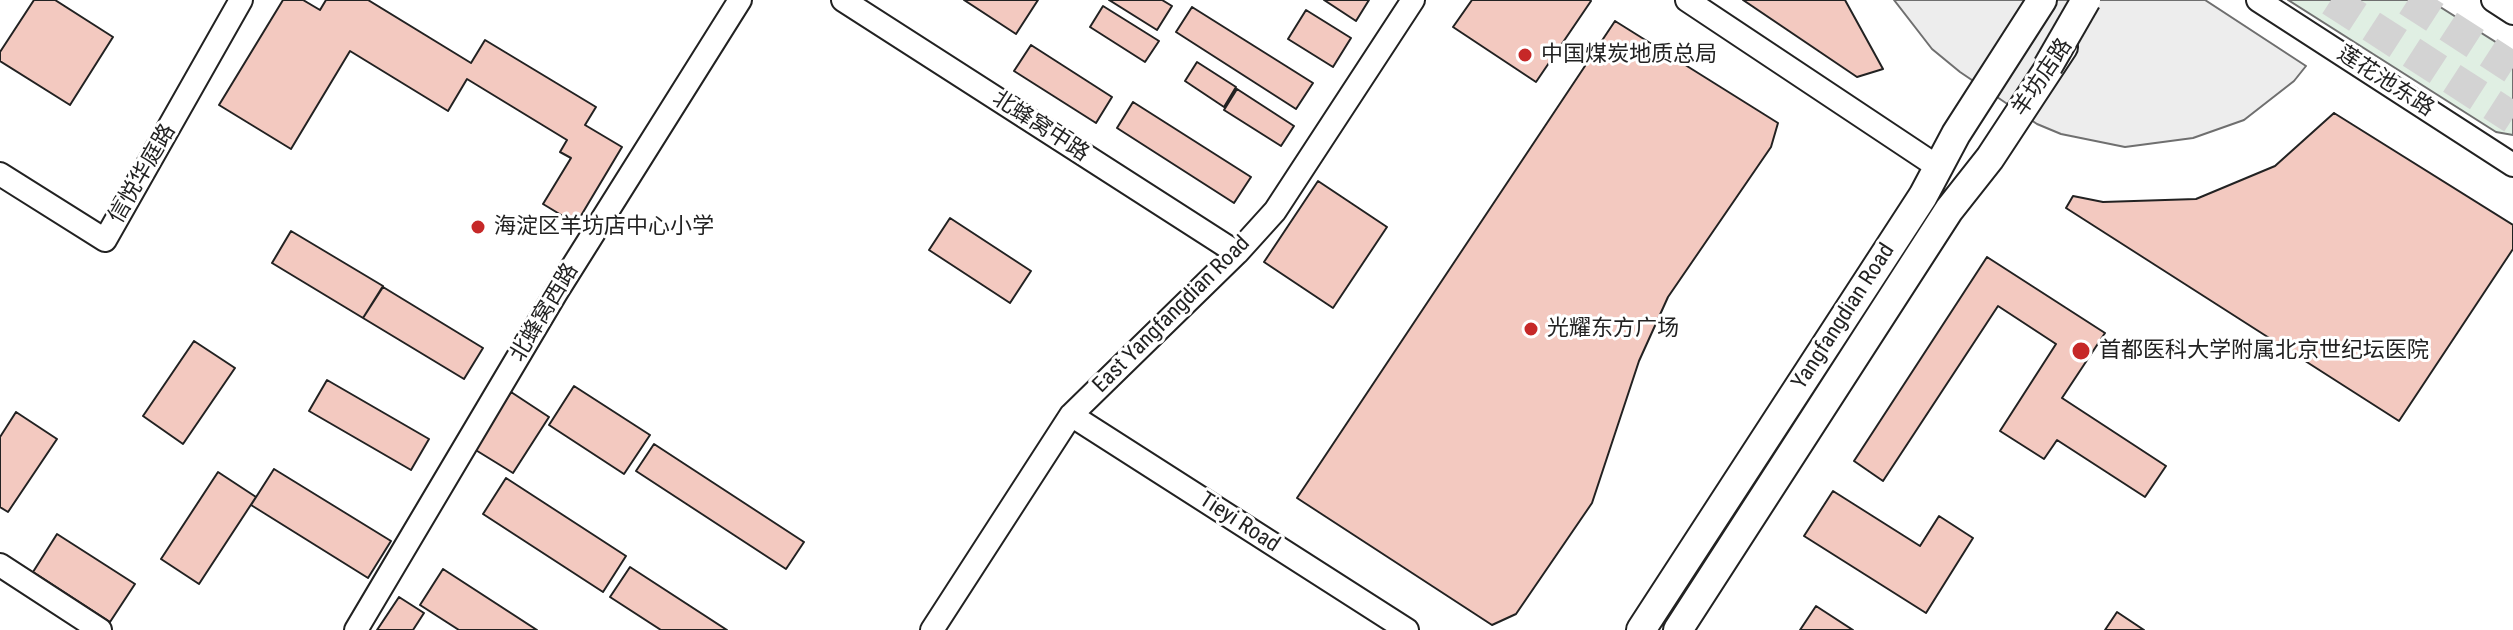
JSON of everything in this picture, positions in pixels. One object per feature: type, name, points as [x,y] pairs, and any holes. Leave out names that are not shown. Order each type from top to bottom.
[{"type":"main road","points":[[2048,66],[2086,0]]},
{"type":"main road","name":"羊坊店路","points":[[1990,158],[2048,66],[2100,0]]},
{"type":"main road","name":"Yangfangdian Road","points":[[1641,630],[1923,196],[1956,134],[2041,2]]},
{"type":"main road","name":"Yangfangdian Road","points":[[1678,630],[1949,210],[1990,158]]},
{"type":"street","name":"信悦华庭路","points":[[0,174],[105,240],[241,0]]},
{"type":"street","name":"北蜂窝西路","points":[[356,630],[556,293],[740,0]]},
{"type":"street","name":"北蜂窝中路","points":[[843,0],[1237,253]]},
{"type":"street","name":"East Yangfangdian Road","points":[[932,630],[1071,415],[1237,253],[1275,211],[1413,0]]},
{"type":"street","points":[[1687,0],[1938,167]]},
{"type":"street","name":"莲花池东路","points":[[2258,0],[2507,157]]},
{"type":"street","points":[[2493,0],[2513,13]]},
{"type":"street","name":"Tieyi Road","points":[[1071,415],[1407,630]]},
{"type":"street","points":[[0,565],[100,630]]},
{"type":"green space","points":[[2288,0],[2429,0],[2513,53],[2513,135],[2496,132]]},
{"type":"shaded area","points":[[1894,0],[2205,0],[2306,66],[2294,81],[2244,120],[2193,138],[2125,147],[2061,134],[2037,124],[1960,72],[1932,49]]},
{"type":"building","points":[[34,0],[55,0],[113,37],[70,105],[0,61],[0,52]]},
{"type":"building","points":[[283,0],[303,0],[320,10],[326,0],[368,0],[471,63],[485,40],[596,107],[585,125],[622,147],[576,224],[543,204],[571,158],[560,152],[567,140],[467,79],[448,111],[350,51],[291,149],[219,105]]},
{"type":"building","points":[[964,0],[1038,0],[1016,34]]},
{"type":"building","points":[[1109,0],[1162,0],[1172,6],[1157,30]]},
{"type":"building","points":[[1324,0],[1369,0],[1356,21]]},
{"type":"building","name":"中国煤炭地质总局","points":[[1472,0],[1591,1],[1536,82],[1453,27]]},
{"type":"building","points":[[1743,0],[1845,0],[1883,69],[1857,77]]},
{"type":"building","points":[[1103,6],[1159,41],[1145,62],[1090,27]]},
{"type":"building","points":[[1192,7],[1313,83],[1296,109],[1176,32]]},
{"type":"building","points":[[1306,10],[1351,38],[1333,67],[1288,39]]},
{"type":"building","name":"光耀东方广场","points":[[1615,21],[1778,123],[1771,147],[1668,297],[1639,361],[1592,503],[1516,614],[1492,625],[1297,498]]},
{"type":"building","points":[[1031,45],[1112,97],[1096,123],[1014,71]]},
{"type":"building","points":[[1197,62],[1236,87],[1224,107],[1185,81]]},
{"type":"building","points":[[1237,89],[1294,126],[1281,146],[1224,110]]},
{"type":"building","points":[[1133,102],[1251,177],[1234,203],[1117,128]]},
{"type":"building","points":[[2334,113],[2513,225],[2513,249],[2399,421],[2066,208],[2073,196],[2103,202],[2196,199],[2275,166]]},
{"type":"building","points":[[1318,181],[1387,227],[1333,308],[1264,262]]},
{"type":"building","points":[[950,218],[1031,271],[1010,303],[929,250]]},
{"type":"building","points":[[291,231],[383,286],[363,318],[272,263]]},
{"type":"building","points":[[1987,257],[2105,333],[2062,398],[2166,466],[2145,497],[2057,440],[2044,459],[2000,431],[2056,344],[1998,306],[1883,481],[1854,461]]},
{"type":"building","points":[[383,287],[483,348],[464,379],[363,318]]},
{"type":"building","points":[[194,341],[235,368],[183,444],[143,416]]},
{"type":"building","points":[[327,380],[429,439],[411,470],[309,411]]},
{"type":"building","points":[[574,386],[650,435],[624,474],[549,425]]},
{"type":"building","points":[[511,392],[549,417],[513,473],[474,449]]},
{"type":"building","points":[[16,412],[57,439],[8,512],[0,507],[0,437]]},
{"type":"building","points":[[654,444],[804,542],[786,569],[636,471]]},
{"type":"building","points":[[274,469],[391,541],[368,578],[251,505]]},
{"type":"building","points":[[218,472],[256,497],[199,584],[161,559]]},
{"type":"building","points":[[506,478],[626,556],[603,592],[483,514]]},
{"type":"building","points":[[1833,491],[1920,546],[1939,516],[1973,538],[1926,613],[1804,536]]},
{"type":"building","points":[[57,534],[135,584],[110,622],[33,572]]},
{"type":"building","points":[[630,567],[727,630],[661,630],[610,597]]},
{"type":"building","points":[[443,569],[537,630],[459,630],[420,605]]},
{"type":"building","points":[[399,597],[424,613],[413,630],[377,630]]},
{"type":"building","points":[[1816,606],[1853,630],[1800,630]]},
{"type":"building","points":[[2117,612],[2144,630],[2105,630]]},
{"type":"tunnel","points":[[2331,0],[2513,118]]},
{"type":"tunnel","points":[[2408,0],[2513,68]]},
{"type":"place","name":"中国煤炭地质总局","points":[[1525,55]]},
{"type":"place","name":"海淀区羊坊店中心小学","points":[[478,227]]},
{"type":"place","name":"光耀东方广场","points":[[1531,329]]},
{"type":"place","name":"首都医科大学附属北京世纪坛医院","points":[[2081,351]]}]
